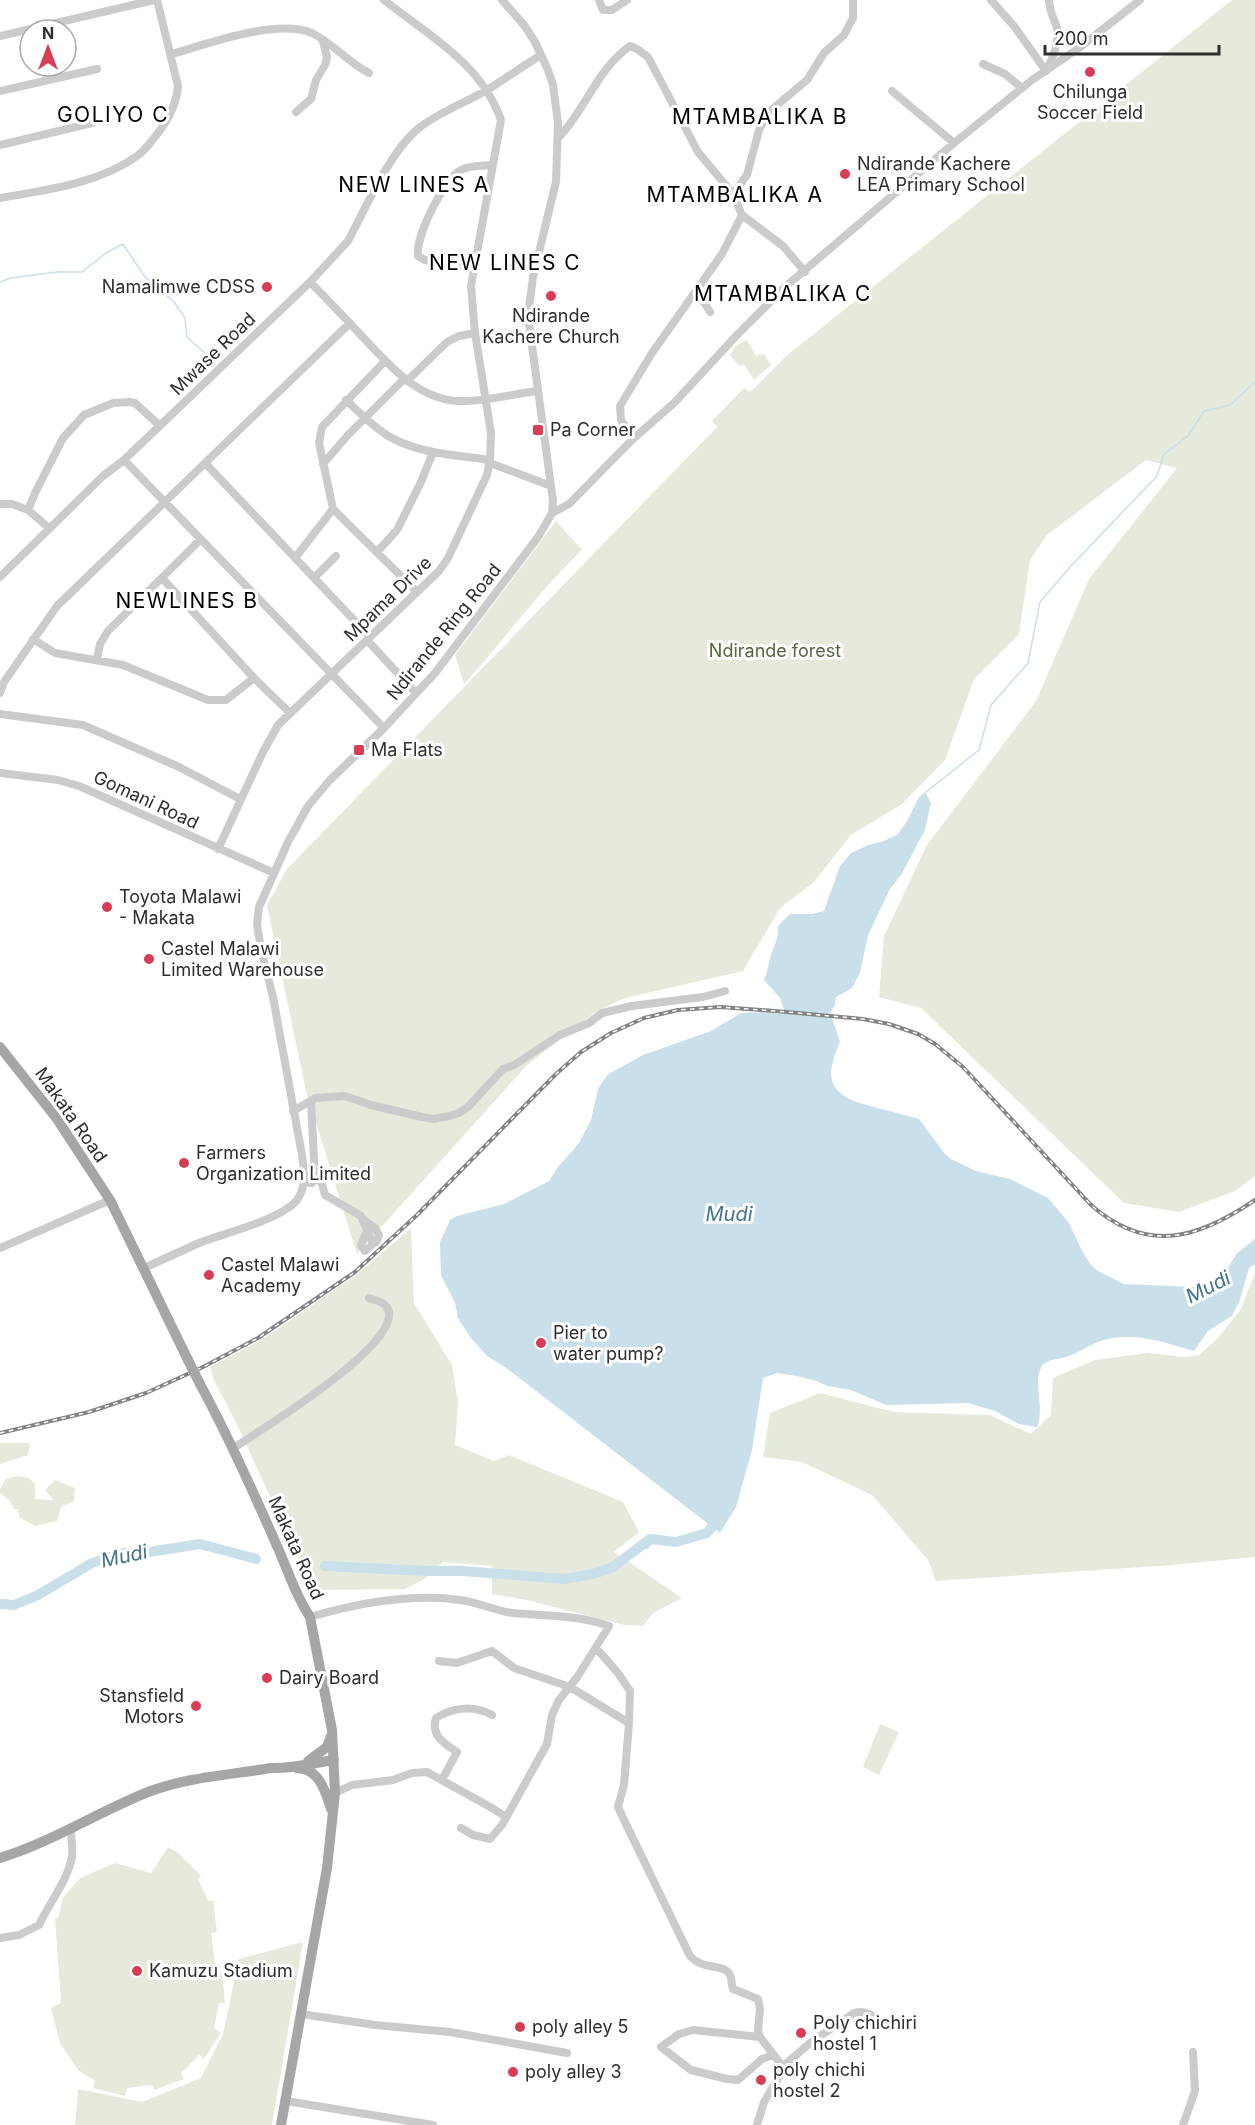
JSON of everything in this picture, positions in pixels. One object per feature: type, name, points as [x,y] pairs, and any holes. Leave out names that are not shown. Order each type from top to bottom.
[{"type":"main road","name":"Makata Road","points":[[0,1047],[57,1119],[110,1200],[232,1449],[279,1549],[300,1601],[310,1617],[332,1730],[333,1815],[327,1868],[281,2125]]},
{"type":"main road","points":[[303,1764],[327,1747],[332,1730]]},
{"type":"main road","points":[[285,1768],[334,1760]]},
{"type":"main road","points":[[0,1859],[35,1846],[148,1792],[180,1783],[271,1768],[301,1768],[319,1778],[325,1787],[333,1815]]},
{"type":"street","points":[[0,198],[101,175],[138,156],[164,124],[177,97],[178,86],[172,54],[155,0],[78,20]]},
{"type":"street","name":"Mpama Drive","points":[[218,849],[271,737],[290,713],[439,572],[448,558],[487,475],[490,461],[491,433],[470,298],[473,267],[501,120],[486,91],[459,57],[384,0]]},
{"type":"street","points":[[502,0],[524,25],[541,55],[553,85],[559,137],[556,182],[530,295],[528,316],[551,486],[552,513],[569,504],[675,402],[766,305],[954,143],[1022,88],[1080,48],[1137,1]]},
{"type":"street","points":[[599,0],[603,10],[612,9],[627,0]]},
{"type":"street","points":[[733,194],[749,168],[764,119],[770,111],[807,80],[824,53],[844,35],[853,18],[853,0]]},
{"type":"street","points":[[1046,71],[1058,37],[1057,27],[1049,9],[1049,0]]},
{"type":"street","points":[[995,1],[1046,71]]},
{"type":"street","points":[[172,54],[256,31],[300,30],[312,34],[348,61],[369,73]]},
{"type":"street","points":[[0,36],[18,33]]},
{"type":"street","points":[[296,112],[311,99],[316,80],[325,65],[327,57],[323,42]]},
{"type":"street","points":[[559,137],[569,127],[613,60],[628,47],[634,47],[648,57],[698,152],[733,194],[742,215],[783,246],[805,272]]},
{"type":"street","name":"Mwase Road","points":[[0,577],[48,528],[103,476],[124,460],[310,282],[348,241],[378,183],[418,128],[486,91],[541,55]]},
{"type":"street","points":[[983,64],[1005,74],[1022,88]]},
{"type":"street","points":[[78,73],[97,69]]},
{"type":"street","points":[[0,91],[54,78]]},
{"type":"street","points":[[892,91],[954,143]]},
{"type":"street","points":[[0,145],[92,123]]},
{"type":"street","points":[[473,267],[424,260],[418,256],[417,249],[428,219],[447,183],[455,174],[467,167],[493,165]]},
{"type":"street","points":[[633,440],[621,420],[620,406],[652,353],[722,254],[742,215]]},
{"type":"street","points":[[310,282],[385,361],[405,380],[422,391],[444,399],[456,400],[538,391]]},
{"type":"street","points":[[697,291],[710,312]]},
{"type":"street","points":[[0,693],[4,682],[57,606],[350,323]]},
{"type":"street","points":[[323,464],[365,418],[452,338],[475,333]]},
{"type":"street","points":[[385,361],[321,429],[319,443],[333,509],[417,592]]},
{"type":"street","points":[[346,400],[365,418],[391,437],[410,446],[490,461],[551,486]]},
{"type":"street","points":[[28,510],[63,438],[84,415],[113,403],[129,402],[135,403],[160,426]]},
{"type":"street","points":[[377,552],[397,530],[433,452]]},
{"type":"street","points":[[124,460],[384,728]]},
{"type":"street","points":[[205,463],[315,578],[416,693]]},
{"type":"street","points":[[0,504],[12,504],[22,510],[28,510],[48,528]]},
{"type":"street","points":[[295,558],[333,509]]},
{"type":"street","name":"Ndirande Ring Road","points":[[305,1182],[273,997],[257,926],[259,907],[308,806],[330,780],[384,728],[435,673],[538,537],[552,513]]},
{"type":"street","points":[[97,659],[100,644],[108,631],[200,540]]},
{"type":"street","points":[[315,578],[336,556]]},
{"type":"street","points":[[162,578],[254,678],[290,713]]},
{"type":"street","points":[[33,639],[55,653],[123,665],[207,700],[226,700],[254,678]]},
{"type":"street","points":[[0,714],[83,725],[179,767],[240,799]]},
{"type":"street","name":"Gomani Road","points":[[0,773],[70,782],[274,873]]},
{"type":"street","points":[[293,1111],[318,1097],[345,1096],[371,1105],[422,1117],[437,1119],[459,1113],[468,1107],[503,1069],[514,1065],[560,1035],[589,1023],[602,1013],[632,1006],[703,997],[725,991]]},
{"type":"street","points":[[144,1268],[201,1242],[279,1214],[298,1199],[305,1182],[312,1184],[315,1179],[312,1100]]},
{"type":"street","points":[[315,1173],[322,1184],[325,1195],[353,1210],[364,1221],[370,1223],[378,1233],[379,1238],[367,1250],[362,1249],[367,1232]]},
{"type":"street","points":[[0,1248],[110,1200]]},
{"type":"street","points":[[364,1221],[374,1244]]},
{"type":"street","points":[[232,1449],[348,1369],[381,1336],[389,1314],[388,1309],[383,1303],[369,1298]]},
{"type":"street","points":[[310,1617],[372,1602],[437,1598],[459,1599],[510,1613],[591,1619],[609,1626],[555,1707],[547,1744],[506,1817],[490,1839],[473,1835],[461,1828]]},
{"type":"street","points":[[596,1648],[618,1672],[630,1691],[630,1723],[624,1785],[618,1807],[693,1959],[700,1965],[724,1969],[730,1974],[733,1989],[758,1999],[760,2037],[782,2068]]},
{"type":"street","points":[[439,1661],[454,1663],[492,1651],[514,1668],[570,1687],[630,1723]]},
{"type":"street","points":[[442,1780],[457,1752],[436,1734],[436,1718],[455,1710],[473,1708],[492,1715]]},
{"type":"street","points":[[334,1792],[352,1785],[393,1780],[412,1773],[427,1772],[506,1817]]},
{"type":"street","points":[[0,1938],[19,1935],[39,1925],[65,1877],[72,1856],[71,1829]]},
{"type":"street","points":[[757,2125],[764,2102],[780,2078],[782,2068],[810,2043],[854,2013],[869,2013],[877,2021]]},
{"type":"street","points":[[301,2014],[375,2025],[450,2032],[567,2053]]},
{"type":"street","points":[[760,2037],[693,2030],[679,2034],[660,2047],[691,2070],[738,2080],[762,2059],[773,2055]]},
{"type":"street","points":[[1183,2125],[1195,2091],[1193,2052]]},
{"type":"street","points":[[286,2101],[433,2125]]},
{"type":"green space","name":"Ndirande forest","points":[[1232,0],[1255,0],[1255,1176],[1235,1191],[1179,1212],[1124,1203],[921,1008],[879,997],[884,936],[927,845],[1036,701],[1089,579],[1177,468],[1146,460],[1047,535],[1030,560],[1019,634],[974,679],[945,760],[902,804],[851,835],[814,882],[780,908],[743,971],[625,998],[597,1011],[527,1065],[357,1254],[306,1091],[267,905],[287,869],[717,427],[712,421],[744,388],[750,392],[785,357]]},
{"type":"green space","points":[[747,340],[756,356],[764,354],[771,365],[754,380],[744,364],[739,366],[730,355],[736,345]]},
{"type":"green space","points":[[556,521],[582,550],[551,582],[464,684],[455,655]]},
{"type":"green space","points":[[411,1228],[414,1303],[452,1365],[458,1402],[455,1445],[494,1461],[509,1455],[623,1502],[639,1532],[614,1552],[682,1598],[653,1613],[643,1626],[624,1625],[527,1600],[492,1594],[492,1566],[443,1562],[424,1579],[405,1589],[313,1590],[213,1378],[210,1367],[263,1339],[359,1273]]},
{"type":"green space","points":[[1255,1273],[1255,1557],[936,1581],[928,1560],[872,1495],[802,1462],[763,1457],[770,1413],[820,1393],[894,1412],[990,1415],[1031,1434],[1051,1415],[1053,1378],[1095,1360],[1147,1353],[1185,1357],[1199,1355],[1219,1337],[1241,1309]]},
{"type":"green space","points":[[0,1443],[30,1443],[28,1455],[0,1464]]},
{"type":"green space","points":[[18,1476],[29,1478],[35,1484],[35,1499],[53,1500],[45,1490],[55,1480],[75,1488],[74,1501],[61,1507],[57,1521],[35,1526],[19,1517],[18,1509],[14,1509],[9,1500],[0,1493],[6,1479]]},
{"type":"green space","points":[[880,1724],[899,1732],[879,1775],[863,1767]]},
{"type":"green space","name":"Kamuzu Stadium","points":[[168,1847],[178,1853],[201,1876],[198,1879],[208,1901],[213,1900],[217,1932],[211,1933],[216,1972],[222,1972],[225,2003],[219,2003],[214,2028],[221,2033],[204,2059],[199,2055],[181,2073],[184,2079],[154,2090],[152,2085],[127,2088],[125,2096],[93,2088],[95,2081],[78,2070],[60,2043],[51,2008],[61,2003],[55,1918],[58,1918],[63,1898],[80,1878],[115,1863],[151,1873]]},
{"type":"green space","points":[[303,1942],[272,2125],[75,2125],[78,2089],[142,2102],[201,2078],[223,2034],[239,1959]]},
{"type":"water","name":"Mudi","points":[[925,792],[931,803],[925,830],[901,875],[890,889],[868,935],[860,973],[852,988],[836,997],[835,1005],[828,1016],[832,1018],[840,1042],[831,1070],[834,1085],[838,1091],[856,1102],[919,1119],[951,1159],[976,1171],[1010,1179],[1048,1198],[1069,1223],[1091,1265],[1124,1284],[1195,1287],[1214,1283],[1224,1274],[1237,1253],[1255,1239],[1255,1264],[1249,1268],[1240,1300],[1232,1316],[1208,1331],[1194,1351],[1150,1339],[1127,1337],[1099,1342],[1071,1355],[1046,1362],[1041,1368],[1038,1380],[1040,1412],[1037,1427],[1019,1424],[995,1411],[968,1403],[886,1405],[851,1390],[796,1376],[777,1373],[763,1378],[752,1450],[736,1507],[720,1533],[505,1367],[487,1356],[470,1337],[458,1318],[455,1303],[441,1275],[440,1242],[450,1220],[457,1216],[504,1204],[549,1181],[579,1143],[591,1120],[598,1089],[607,1075],[643,1055],[711,1031],[741,1013],[777,1014],[785,1012],[780,998],[764,980],[777,938],[778,926],[790,914],[812,914],[824,911],[840,866],[851,853],[898,834],[919,797]]},
{"type":"waterway","points":[[0,282],[11,278],[57,272],[82,272],[106,253],[123,244],[145,277],[174,302],[185,318],[187,337],[210,358]]},
{"type":"waterway","points":[[926,792],[979,750],[991,705],[1028,663],[1040,602],[1157,476],[1164,454],[1188,436],[1204,411],[1230,405],[1255,382]]},
{"type":"waterway","points":[[646,1544],[650,1539],[676,1542],[707,1533],[719,1518]]},
{"type":"waterway","name":"Mudi","points":[[325,1566],[463,1571],[564,1579],[593,1574],[613,1567],[650,1539]]},
{"type":"waterway","name":"Mudi","points":[[0,1604],[14,1605],[38,1595],[92,1563],[123,1553],[149,1552],[200,1544],[256,1559]]},
{"type":"railway","points":[[0,1433],[89,1412],[146,1393],[258,1338],[355,1272],[417,1215],[556,1074],[581,1052],[611,1033],[644,1018],[678,1010],[721,1007],[863,1019],[889,1024],[918,1034],[935,1044],[963,1067],[1091,1205],[1112,1221],[1133,1231],[1173,1236],[1194,1231],[1214,1224],[1255,1200]]},
{"type":"place","name":"Chilunga Soccer Field","points":[[1090,72]]},
{"type":"place","name":"Ndirande Kachere LEA Primary School","points":[[845,174]]},
{"type":"place","name":"Namalimwe CDSS","points":[[267,287]]},
{"type":"place","name":"Ndirande Kachere Church","points":[[551,296]]},
{"type":"place","name":"Pa Corner","points":[[538,430]]},
{"type":"place","name":"Ma Flats","points":[[359,750]]},
{"type":"place","name":"Toyota Malawi - Makata","points":[[107,907]]},
{"type":"place","name":"Castel Malawi Limited Warehouse","points":[[149,959]]},
{"type":"place","name":"Farmers Organization Limited","points":[[184,1163]]},
{"type":"place","name":"Castel Malawi Academy","points":[[209,1275]]},
{"type":"place","name":"Pier to water pump?","points":[[541,1343]]},
{"type":"place","name":"Dairy Board","points":[[267,1678]]},
{"type":"place","name":"Stansfield Motors","points":[[196,1706]]},
{"type":"place","name":"Kamuzu Stadium","points":[[137,1971]]},
{"type":"place","name":"poly alley 5","points":[[520,2027]]},
{"type":"place","name":"Poly chichiri hostel 1","points":[[801,2033]]},
{"type":"place","name":"poly alley 3","points":[[513,2072]]},
{"type":"place","name":"poly chichi hostel 2","points":[[761,2080]]},
{"type":"district","name":"GOLIYO C","points":[[113,115]]},
{"type":"district","name":"MTAMBALIKA B","points":[[760,117]]},
{"type":"district","name":"NEW LINES A","points":[[414,185]]},
{"type":"district","name":"MTAMBALIKA A","points":[[735,195]]},
{"type":"district","name":"NEW LINES C","points":[[505,263]]},
{"type":"district","name":"MTAMBALIKA C","points":[[783,294]]},
{"type":"district","name":"NEWLINES B","points":[[187,601]]}]
